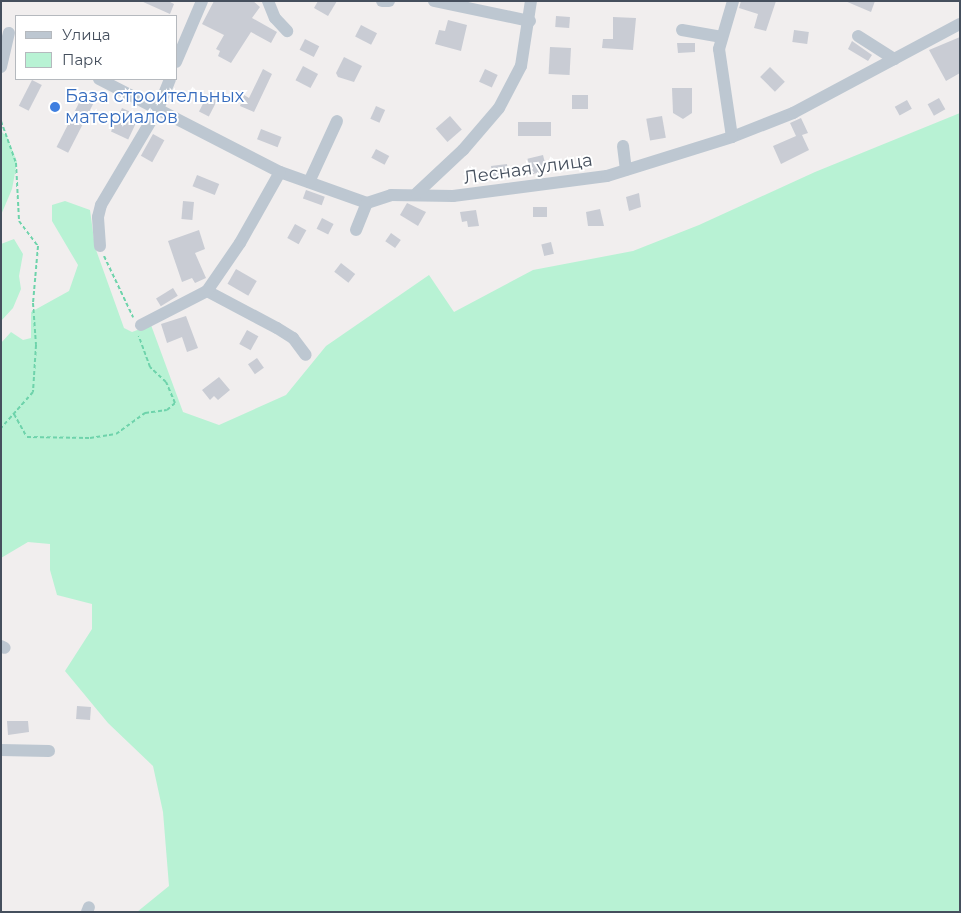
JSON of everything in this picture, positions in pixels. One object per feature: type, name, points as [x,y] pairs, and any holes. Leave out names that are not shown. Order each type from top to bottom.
[{"type":"street","points":[[178,57],[202,1]]},
{"type":"street","points":[[268,1],[275,18],[287,31]]},
{"type":"street","points":[[382,1],[389,1]]},
{"type":"street","points":[[434,1],[530,21]]},
{"type":"street","points":[[417,193],[463,150],[499,108],[521,66],[530,21],[531,1]]},
{"type":"street","points":[[732,137],[719,49],[720,37],[733,1]]},
{"type":"street","name":"Лесная улица","points":[[367,203],[391,194],[417,193],[453,196],[607,176],[732,137],[793,113],[960,24]]},
{"type":"street","points":[[682,30],[720,37]]},
{"type":"street","points":[[1,68],[9,32]]},
{"type":"street","points":[[858,36],[894,59]]},
{"type":"street","points":[[101,80],[280,172],[367,203],[356,230]]},
{"type":"street","points":[[100,246],[98,217],[101,205],[158,109],[170,80]]},
{"type":"street","points":[[308,182],[337,121]]},
{"type":"street","points":[[623,146],[626,170]]},
{"type":"street","points":[[141,325],[207,291],[240,243],[280,172]]},
{"type":"street","points":[[207,291],[293,338],[306,355]]},
{"type":"street","points":[[1,750],[49,751]]},
{"type":"path","points":[[1,121],[16,163],[19,220],[38,246],[32,303],[36,375],[33,392],[1,428]]},
{"type":"path","points":[[14,414],[26,437],[90,438],[116,434],[145,413],[167,410],[175,403],[166,382],[150,368],[139,341],[141,325],[130,315],[100,246]]},
{"type":"green space","points":[[960,113],[960,912],[137,912],[169,886],[163,812],[153,766],[108,723],[65,671],[92,629],[92,604],[57,595],[50,570],[50,544],[28,542],[1,558],[1,343],[11,332],[23,340],[31,338],[31,312],[69,291],[78,265],[52,221],[52,205],[65,201],[90,210],[95,247],[124,328],[132,332],[151,325],[183,412],[219,425],[286,395],[326,346],[429,275],[454,312],[533,270],[633,251],[699,225],[815,172]]},
{"type":"green space","points":[[1,131],[7,137],[17,162],[12,189],[1,215]]},
{"type":"green space","points":[[14,239],[23,254],[19,276],[21,289],[13,308],[1,321],[1,244]]},
{"type":"building","points":[[141,1],[168,1],[174,4],[170,14]]},
{"type":"building","points":[[214,1],[253,1],[260,7],[252,18],[277,32],[271,43],[251,32],[231,63],[218,56],[220,51],[216,49],[224,35],[202,24]]},
{"type":"building","points":[[318,1],[337,1],[328,16],[314,8]]},
{"type":"building","points":[[741,1],[776,1],[766,31],[754,28],[758,14],[739,8]]},
{"type":"building","points":[[845,1],[875,1],[871,12]]},
{"type":"building","points":[[556,16],[570,17],[569,28],[555,27]]},
{"type":"building","points":[[613,17],[636,18],[633,50],[602,48],[603,39],[613,39]]},
{"type":"building","points":[[448,20],[467,25],[461,51],[435,44],[439,30],[445,31]]},
{"type":"building","points":[[361,25],[377,33],[371,45],[355,37]]},
{"type":"building","points":[[794,30],[809,32],[807,44],[792,42]]},
{"type":"building","points":[[960,37],[960,73],[946,81],[929,50]]},
{"type":"building","points":[[305,39],[319,46],[314,57],[300,50]]},
{"type":"building","points":[[852,41],[872,55],[868,61],[848,49]]},
{"type":"building","points":[[677,43],[695,43],[695,52],[678,53]]},
{"type":"building","points":[[550,47],[571,48],[570,75],[549,74]]},
{"type":"building","points":[[344,57],[362,66],[354,82],[338,77],[336,73]]},
{"type":"building","points":[[303,66],[318,74],[310,88],[295,80]]},
{"type":"building","points":[[770,67],[785,82],[775,92],[760,77]]},
{"type":"building","points":[[263,69],[272,74],[254,112],[240,106],[244,95],[249,98]]},
{"type":"building","points":[[485,69],[498,75],[492,88],[479,82]]},
{"type":"building","points":[[32,80],[42,85],[29,111],[19,106]]},
{"type":"building","points":[[672,88],[692,88],[692,113],[683,119],[673,113]]},
{"type":"building","points":[[209,92],[219,97],[209,117],[199,112]]},
{"type":"building","points":[[572,95],[588,95],[588,109],[572,109]]},
{"type":"building","points":[[82,97],[94,103],[68,153],[57,147]]},
{"type":"building","points":[[939,98],[945,109],[934,116],[928,104]]},
{"type":"building","points":[[907,100],[912,109],[900,116],[895,107]]},
{"type":"building","points":[[376,106],[385,110],[379,123],[370,119]]},
{"type":"building","points":[[122,108],[139,116],[128,140],[111,132]]},
{"type":"building","points":[[450,116],[462,130],[447,142],[436,128]]},
{"type":"building","points":[[662,116],[666,138],[650,140],[646,119]]},
{"type":"building","points":[[801,118],[808,133],[802,135],[809,150],[781,164],[773,146],[796,136],[790,123]]},
{"type":"building","points":[[518,122],[551,122],[551,136],[518,136]]},
{"type":"building","points":[[261,129],[282,137],[278,147],[257,139]]},
{"type":"building","points":[[153,134],[164,140],[152,162],[141,156]]},
{"type":"building","points":[[376,149],[389,156],[385,165],[371,158]]},
{"type":"building","points":[[543,155],[547,171],[531,174],[527,159]]},
{"type":"building","points":[[507,164],[508,176],[492,176],[491,166]]},
{"type":"building","points":[[197,175],[219,184],[215,195],[193,186]]},
{"type":"building","points":[[306,190],[325,197],[322,205],[303,198]]},
{"type":"building","points":[[639,193],[641,207],[629,211],[626,197]]},
{"type":"building","points":[[183,201],[194,202],[192,220],[181,219]]},
{"type":"building","points":[[407,203],[426,212],[418,226],[400,215]]},
{"type":"building","points":[[533,207],[547,207],[547,217],[533,217]]},
{"type":"building","points":[[600,209],[604,226],[588,226],[586,212]]},
{"type":"building","points":[[476,210],[479,226],[468,227],[467,221],[462,222],[460,212]]},
{"type":"building","points":[[322,218],[334,224],[328,235],[317,229]]},
{"type":"building","points":[[295,224],[306,230],[299,244],[287,238]]},
{"type":"building","points":[[199,230],[205,249],[195,253],[206,278],[195,283],[192,278],[182,282],[168,241]]},
{"type":"building","points":[[391,233],[401,240],[395,248],[385,241]]},
{"type":"building","points":[[551,242],[554,254],[544,256],[541,244]]},
{"type":"building","points":[[341,263],[355,274],[348,283],[334,272]]},
{"type":"building","points":[[236,269],[257,281],[248,296],[228,284]]},
{"type":"building","points":[[173,288],[178,296],[161,306],[156,299]]},
{"type":"building","points":[[186,316],[198,348],[187,352],[182,337],[167,343],[161,324]]},
{"type":"building","points":[[247,330],[258,336],[251,350],[239,344]]},
{"type":"building","points":[[257,358],[264,368],[255,374],[248,364]]},
{"type":"building","points":[[219,377],[230,390],[218,400],[214,396],[210,400],[202,390]]},
{"type":"building","points":[[77,706],[91,707],[90,720],[76,719]]},
{"type":"building","points":[[7,721],[28,721],[29,732],[8,735]]},
{"type":"place","name":"База строительных материалов","points":[[55,107]]}]
